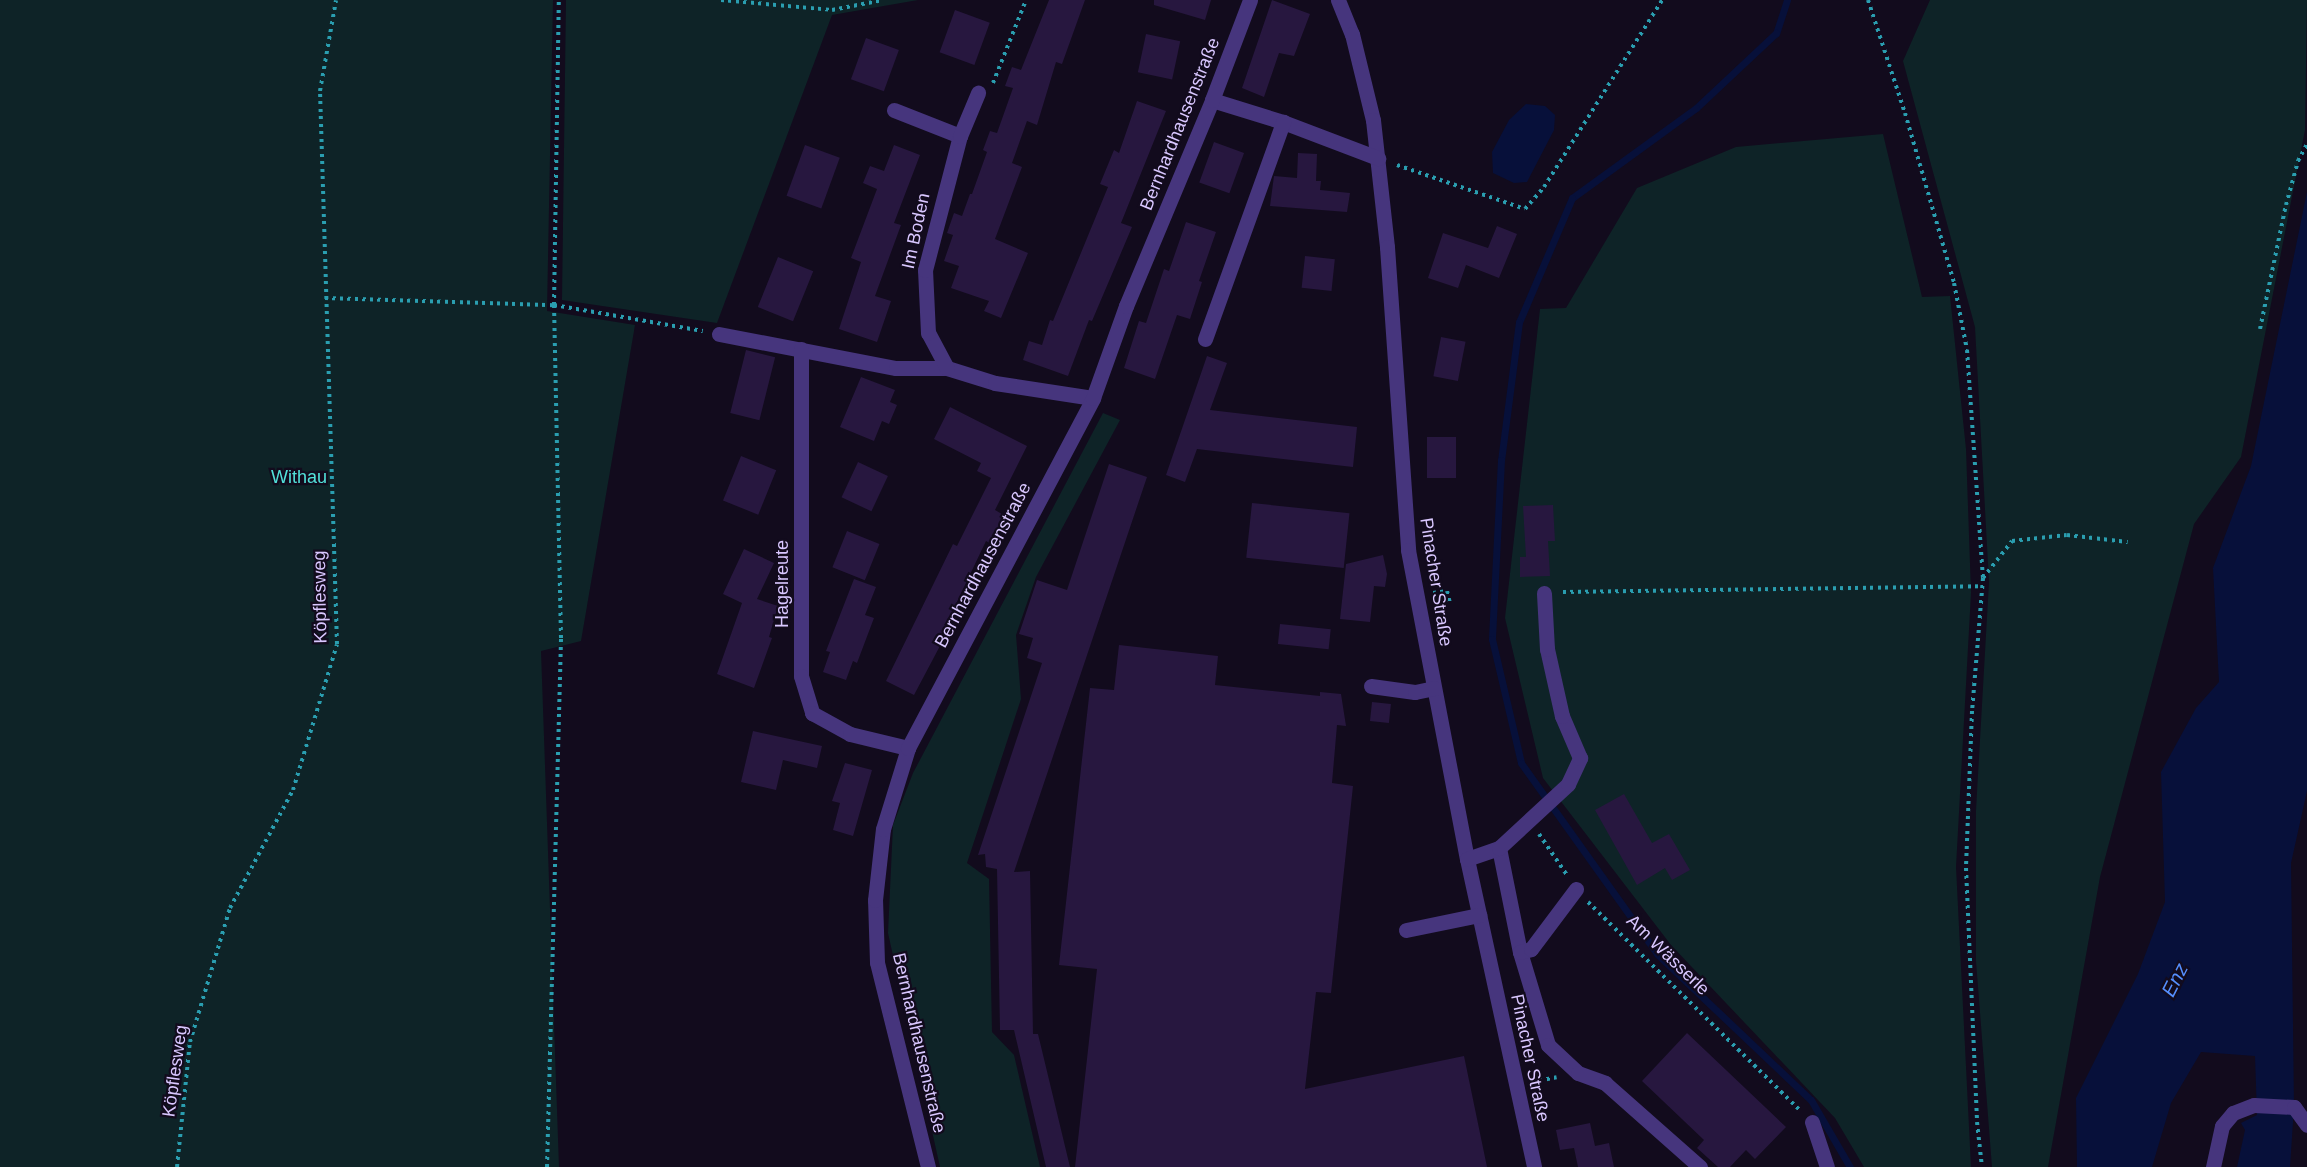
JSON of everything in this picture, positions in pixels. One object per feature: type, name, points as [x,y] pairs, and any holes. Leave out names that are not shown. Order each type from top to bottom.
[{"type":"street","name":"Bernhardhausenstraße","points":[[928,1167],[877,962],[875,900],[883,829],[908,748],[1093,398],[1126,306],[1212,100],[1250,0]]},
{"type":"street","name":"Pinacher Straße","points":[[1338,0],[1364,78],[1378,158],[1408,550],[1434,688],[1457,773],[1467,860],[1534,1167]]},
{"type":"street","name":"Im Boden","points":[[947,368],[928,333],[924,270],[960,136],[978,93]]},
{"type":"street","points":[[1212,100],[1283,122],[1378,158]]},
{"type":"street","points":[[894,110],[960,136]]},
{"type":"street","points":[[1205,339],[1283,122]]},
{"type":"street","points":[[719,334],[896,368],[947,368],[995,383],[1093,398]]},
{"type":"street","name":"Hagelreute","points":[[801,349],[801,676],[812,713],[850,734],[908,748]]},
{"type":"street","points":[[1467,860],[1498,848],[1539,811],[1568,784],[1580,758],[1549,688],[1544,592]]},
{"type":"street","points":[[1371,686],[1415,692],[1434,688]]},
{"type":"street","points":[[1498,848],[1521,952],[1548,1046],[1578,1073],[1605,1083],[1700,1167]]},
{"type":"street","points":[[1521,952],[1531,949],[1576,889]]},
{"type":"street","points":[[1406,930],[1479,915]]},
{"type":"street","points":[[2213,1167],[2222,1126],[2233,1113],[2254,1105],[2294,1107],[2307,1125]]},
{"type":"street","points":[[1812,1122],[1827,1167]]},
{"type":"path","name":"Köpflesweg","points":[[177,1167],[190,1042],[230,908],[293,790],[337,644],[320,92],[336,0]]},
{"type":"path","points":[[547,1167],[561,638],[554,305],[559,0]]},
{"type":"path","points":[[721,0],[832,10],[883,0]]},
{"type":"path","points":[[978,93],[993,83],[1026,0]]},
{"type":"path","points":[[1378,158],[1525,209],[1544,187],[1662,0]]},
{"type":"path","points":[[1869,0],[1905,113],[1954,283],[1967,350],[1983,578],[1972,722],[1966,868],[1976,1099],[1982,1167]]},
{"type":"path","points":[[2260,329],[2286,205],[2298,161],[2307,144]]},
{"type":"path","points":[[325,298],[554,305],[719,334]]},
{"type":"path","points":[[1983,578],[2012,541],[2067,535],[2128,542]]},
{"type":"path","points":[[1544,592],[1982,586]]},
{"type":"path","name":"Am Wässerle","points":[[1526,822],[1546,840],[1576,889],[1609,925],[1812,1122]]},
{"type":"path","points":[[1516,1085],[1578,1073]]},
{"type":"green space","name":"Withau","points":[[0,0],[553,0],[547,311],[635,325],[581,641],[541,651],[559,1167],[0,1167]]},
{"type":"green space","points":[[566,0],[918,0],[832,15],[717,323],[562,300]]},
{"type":"green space","points":[[1930,0],[2307,0],[2305,130],[2241,457],[2194,524],[2100,877],[2048,1167],[1992,1167],[1976,961],[1976,810],[1989,582],[1975,327],[1903,61]]},
{"type":"green space","points":[[1883,134],[1922,297],[1950,296],[1966,449],[1971,593],[1956,867],[1971,1167],[1864,1167],[1835,1118],[1671,945],[1543,778],[1505,618],[1540,309],[1566,308],[1637,188],[1736,147]]},
{"type":"green space","points":[[1103,413],[1120,420],[1036,577],[1016,635],[1021,699],[967,863],[989,879],[992,1032],[1014,1055],[1040,1167],[940,1167],[888,933],[893,825],[913,773]]},
{"type":"water","points":[[1526,104],[1545,106],[1555,115],[1554,130],[1527,182],[1514,183],[1493,173],[1492,152],[1509,120]]},
{"type":"water","name":"Enz","points":[[2307,192],[2307,791],[2291,863],[2294,1107],[2290,1167],[2237,1167],[2245,1130],[2241,1123],[2257,1115],[2255,1056],[2201,1052],[2171,1103],[2152,1167],[2077,1167],[2076,1098],[2138,974],[2165,902],[2161,772],[2196,708],[2219,682],[2213,568],[2251,466]]},
{"type":"building","points":[[1049,0],[1085,0],[1062,64],[1056,62],[1037,125],[1027,121],[1012,163],[1022,167],[995,239],[1028,253],[1001,318],[984,311],[989,301],[951,288],[959,266],[944,261],[953,235],[947,233],[954,213],[962,216],[970,194],[972,194],[987,152],[983,150],[990,131],[997,133],[1013,88],[1005,86],[1012,67],[1021,70]]},
{"type":"building","points":[[1154,0],[1211,0],[1205,20],[1154,5]]},
{"type":"building","points":[[1272,0],[1310,14],[1294,56],[1279,53],[1264,97],[1242,88]]},
{"type":"building","points":[[955,10],[990,23],[974,65],[940,52]]},
{"type":"building","points":[[1146,34],[1180,41],[1172,79],[1138,72]]},
{"type":"building","points":[[866,38],[899,50],[884,91],[851,79]]},
{"type":"building","points":[[1137,101],[1166,111],[1121,223],[1132,227],[1092,321],[1089,320],[1068,376],[1023,360],[1029,341],[1042,345],[1050,320],[1053,321],[1108,187],[1100,184],[1114,150],[1119,153]]},
{"type":"building","points":[[1214,142],[1244,153],[1229,193],[1199,182]]},
{"type":"building","points":[[805,145],[840,158],[821,208],[787,196]]},
{"type":"building","points":[[894,145],[920,155],[894,223],[901,225],[875,296],[891,301],[877,342],[839,329],[861,262],[851,258],[877,189],[863,183],[870,166],[884,171]]},
{"type":"building","points":[[1298,153],[1317,154],[1316,181],[1321,181],[1320,190],[1350,193],[1347,212],[1270,206],[1274,176],[1297,178]]},
{"type":"building","points":[[1186,222],[1216,232],[1199,281],[1202,282],[1190,319],[1177,315],[1155,379],[1124,368],[1139,321],[1146,323],[1164,269],[1169,271]]},
{"type":"building","points":[[1497,226],[1517,234],[1499,278],[1466,265],[1458,288],[1428,278],[1443,233],[1488,248]]},
{"type":"building","points":[[1305,256],[1335,259],[1331,291],[1302,288]]},
{"type":"building","points":[[778,257],[813,271],[793,321],[758,307]]},
{"type":"building","points":[[1441,337],[1466,342],[1458,381],[1433,376]]},
{"type":"building","points":[[746,350],[775,357],[759,420],[730,413]]},
{"type":"building","points":[[1207,356],[1227,363],[1210,410],[1357,427],[1353,467],[1197,449],[1185,482],[1166,475]]},
{"type":"building","points":[[861,377],[895,390],[890,402],[897,405],[889,424],[882,421],[874,441],[840,427]]},
{"type":"building","points":[[950,407],[1027,446],[995,510],[1007,517],[993,545],[986,541],[954,608],[959,610],[914,695],[886,681],[953,544],[957,546],[991,478],[977,471],[981,463],[934,439]]},
{"type":"building","points":[[1427,437],[1456,437],[1456,478],[1427,478]]},
{"type":"building","points":[[741,456],[776,470],[758,515],[723,501]]},
{"type":"building","points":[[858,462],[888,476],[871,511],[842,497]]},
{"type":"building","points":[[1109,464],[1147,477],[1014,872],[1030,871],[1033,1034],[1038,1034],[1070,1167],[1046,1167],[1014,1030],[1000,1030],[997,869],[986,867],[985,854],[978,855],[1042,663],[1027,658],[1033,638],[1019,634],[1037,580],[1067,590]]},
{"type":"building","points":[[1252,503],[1349,513],[1344,568],[1246,558]]},
{"type":"building","points":[[1553,505],[1555,541],[1548,541],[1550,576],[1520,577],[1520,557],[1526,557],[1523,506]]},
{"type":"building","points":[[847,531],[879,544],[865,580],[832,567]]},
{"type":"building","points":[[744,549],[774,563],[757,599],[778,606],[769,637],[772,638],[754,688],[717,674],[742,603],[723,594]]},
{"type":"building","points":[[1383,555],[1387,574],[1385,587],[1374,586],[1370,622],[1340,619],[1346,564]]},
{"type":"building","points":[[854,579],[876,587],[865,615],[874,618],[857,663],[853,661],[846,680],[823,672],[830,652],[826,651]]},
{"type":"building","points":[[1280,624],[1331,629],[1329,649],[1278,644]]},
{"type":"building","points":[[1119,645],[1218,656],[1215,685],[1320,696],[1320,692],[1341,694],[1346,726],[1337,725],[1332,783],[1353,786],[1331,993],[1316,992],[1305,1089],[1464,1056],[1487,1167],[1075,1167],[1097,969],[1059,965],[1090,688],[1114,690]]},
{"type":"building","points":[[1372,702],[1391,704],[1389,723],[1370,721]]},
{"type":"building","points":[[753,731],[822,746],[817,768],[783,760],[776,790],[741,782]]},
{"type":"building","points":[[845,763],[872,770],[853,836],[833,830],[840,803],[832,801]]},
{"type":"building","points":[[1624,794],[1652,843],[1669,834],[1690,870],[1672,880],[1665,868],[1637,885],[1595,810]]},
{"type":"building","points":[[1687,1033],[1786,1127],[1755,1159],[1746,1150],[1730,1167],[1718,1167],[1697,1148],[1704,1140],[1642,1081]]},
{"type":"building","points":[[1590,1123],[1595,1146],[1609,1143],[1614,1167],[1578,1167],[1574,1148],[1560,1150],[1556,1130]]},
{"type":"waterway","points":[[1787,0],[1776,33],[1696,108],[1572,198],[1519,322],[1501,460],[1492,639],[1521,763],[1657,954],[1811,1100],[1850,1167]]}]
